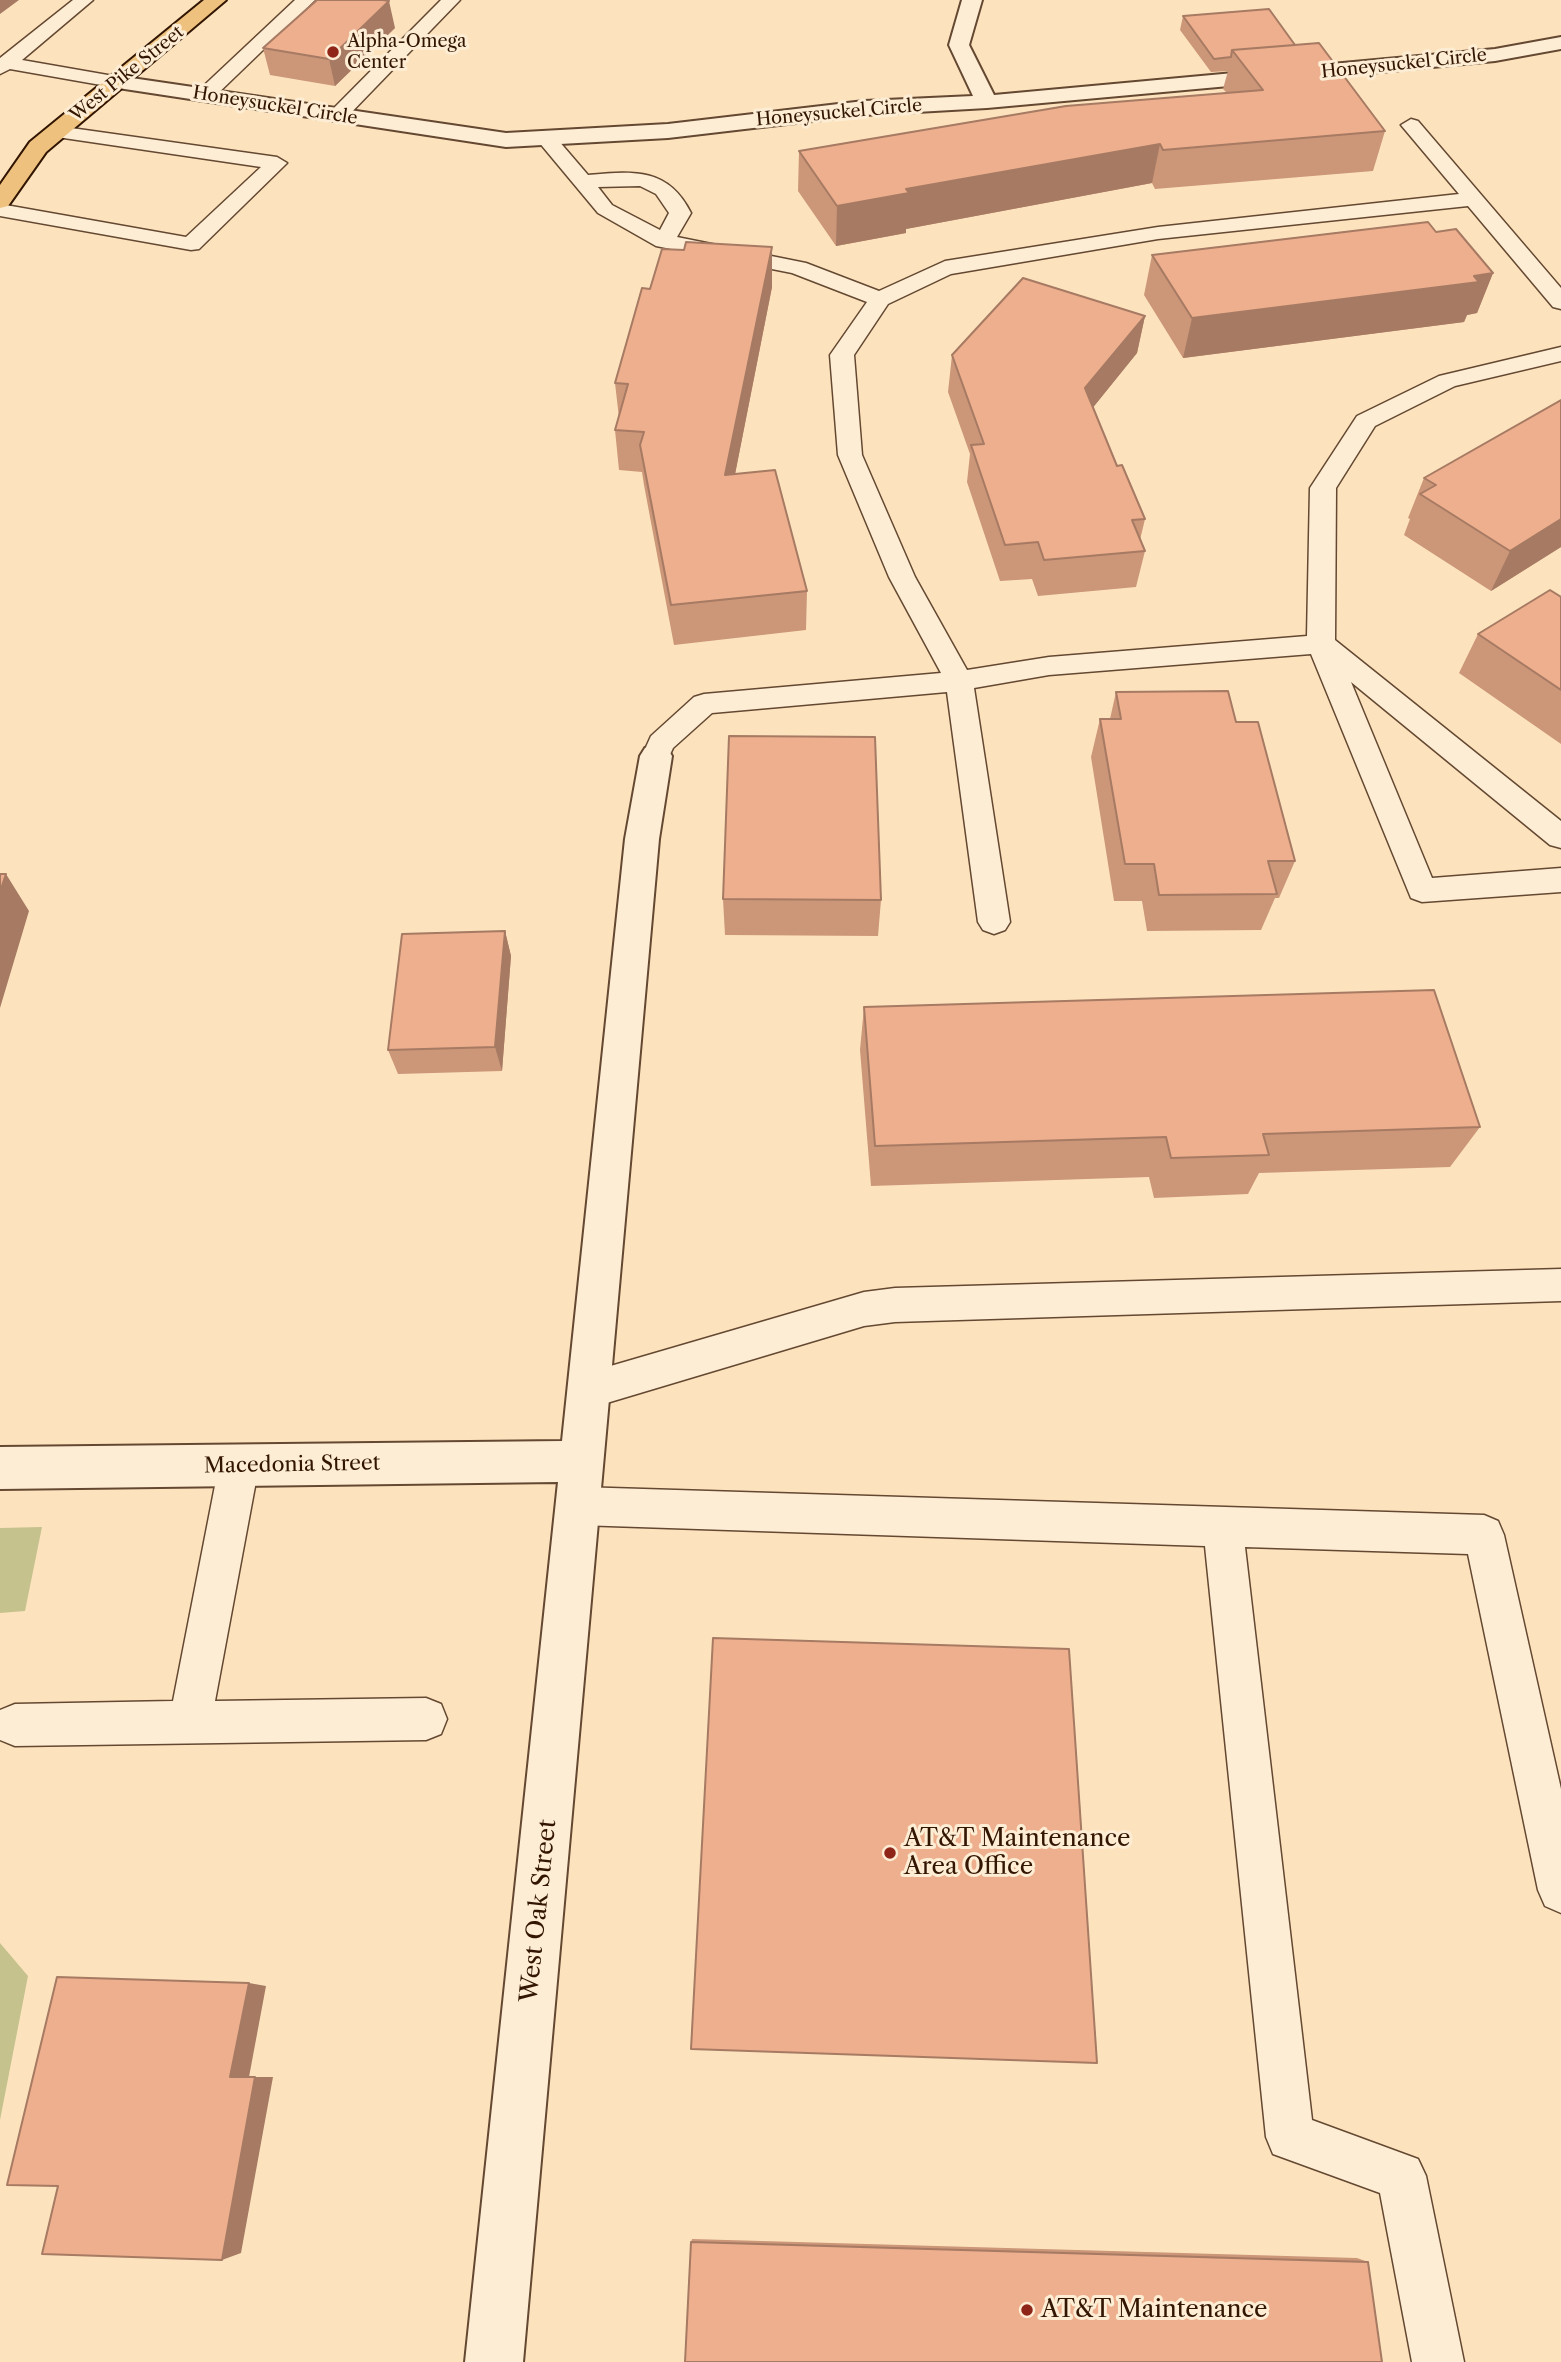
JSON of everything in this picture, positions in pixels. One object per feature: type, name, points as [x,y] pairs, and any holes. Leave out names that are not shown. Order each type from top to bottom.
[{"type":"main road","name":"West Pike Street","points":[[0,164],[38,147],[216,0]]},
{"type":"main road","name":"West Pike Street","points":[[0,201],[38,147]]},
{"type":"street","points":[[972,0],[959,45],[987,102]]},
{"type":"street","name":"Honeysuckel Circle","points":[[118,82],[506,139],[668,131],[864,108],[987,102],[1495,55],[1561,43]]},
{"type":"street","name":"West Oak Street","points":[[494,2362],[642,839],[656,755]]},
{"type":"street","name":"Macedonia Street","points":[[0,1468],[239,1465],[581,1483]]},
{"type":"lane","points":[[3,66],[84,0]]},
{"type":"lane","points":[[204,96],[306,0]]},
{"type":"lane","points":[[337,116],[451,0]]},
{"type":"lane","points":[[3,66],[118,82]]},
{"type":"lane","points":[[1410,125],[1561,302]]},
{"type":"lane","points":[[0,210],[191,244],[277,163],[57,132]]},
{"type":"lane","points":[[545,137],[606,209],[664,241],[798,268],[880,299]]},
{"type":"lane","points":[[582,182],[628,179],[652,181],[674,196],[680,213],[664,241]]},
{"type":"lane","points":[[994,922],[959,681],[902,577],[850,455],[842,355],[880,299],[945,268],[1158,233],[1473,199]]},
{"type":"lane","points":[[1561,354],[1447,381],[1366,421],[1323,488],[1321,644],[1422,890],[1561,880]]},
{"type":"lane","points":[[656,755],[661,743],[704,704],[959,681],[1049,666],[1321,644],[1561,837]]},
{"type":"lane","points":[[590,1390],[864,1309],[895,1305],[1561,1285]]},
{"type":"lane","points":[[190,1723],[239,1465]]},
{"type":"lane","points":[[581,1483],[1223,1527],[1484,1535],[1561,1890]]},
{"type":"lane","points":[[1223,1527],[1290,2137],[1401,2176],[1438,2362]]},
{"type":"lane","points":[[15,1725],[426,1719]]},
{"type":"shaded area","points":[[42,1527],[25,1611],[0,1613],[0,1528]]},
{"type":"shaded area","points":[[0,1943],[28,1976],[0,2120]]},
{"type":"building","points":[[317,0],[389,1],[329,59],[263,48]]},
{"type":"building","points":[[1269,9],[1295,45],[1232,50],[1231,57],[1214,59],[1183,16]]},
{"type":"building","points":[[1319,43],[1385,131],[1163,150],[1160,144],[906,189],[909,193],[837,206],[799,151],[1066,106],[1263,90],[1232,50]]},
{"type":"building","points":[[1428,222],[1436,232],[1456,229],[1493,273],[1474,276],[1479,282],[1192,318],[1152,255]]},
{"type":"building","points":[[686,242],[772,247],[725,475],[775,470],[807,591],[671,605],[640,445],[644,432],[615,430],[628,384],[615,383],[642,288],[650,289],[662,249],[684,250]]},
{"type":"building","points":[[1023,278],[1145,316],[1085,388],[1117,466],[1122,465],[1145,519],[1132,520],[1145,551],[1044,560],[1038,542],[1005,545],[971,445],[984,444],[952,355]]},
{"type":"building","points":[[1561,400],[1561,519],[1510,551],[1420,494],[1436,485],[1424,478]]},
{"type":"building","points":[[1550,590],[1561,597],[1561,690],[1478,634]]},
{"type":"building","points":[[1228,691],[1236,722],[1258,722],[1295,861],[1268,861],[1277,894],[1159,895],[1154,864],[1125,864],[1100,719],[1121,719],[1116,692]]},
{"type":"building","points":[[729,736],[875,737],[881,900],[723,899]]},
{"type":"building","points":[[0,874],[6,874],[0,892]]},
{"type":"building","points":[[505,931],[495,1047],[388,1050],[402,934]]},
{"type":"building","points":[[1434,990],[1480,1127],[1263,1134],[1269,1155],[1171,1158],[1166,1137],[875,1146],[864,1007]]},
{"type":"building","name":"AT&T Maintenance Area Office","points":[[713,1638],[1069,1649],[1097,2063],[691,2049]]},
{"type":"building","points":[[57,1977],[249,1983],[230,2077],[255,2077],[222,2260],[42,2254],[58,2186],[7,2185]]},
{"type":"building","name":"AT&T Maintenance","points":[[691,2242],[1368,2262],[1382,2362],[685,2362]]},
{"type":"place","name":"Alpha-Omega Center","points":[[333,52]]},
{"type":"place","name":"AT&T Maintenance Area Office","points":[[890,1853]]},
{"type":"place","name":"AT&T Maintenance","points":[[1027,2310]]}]
